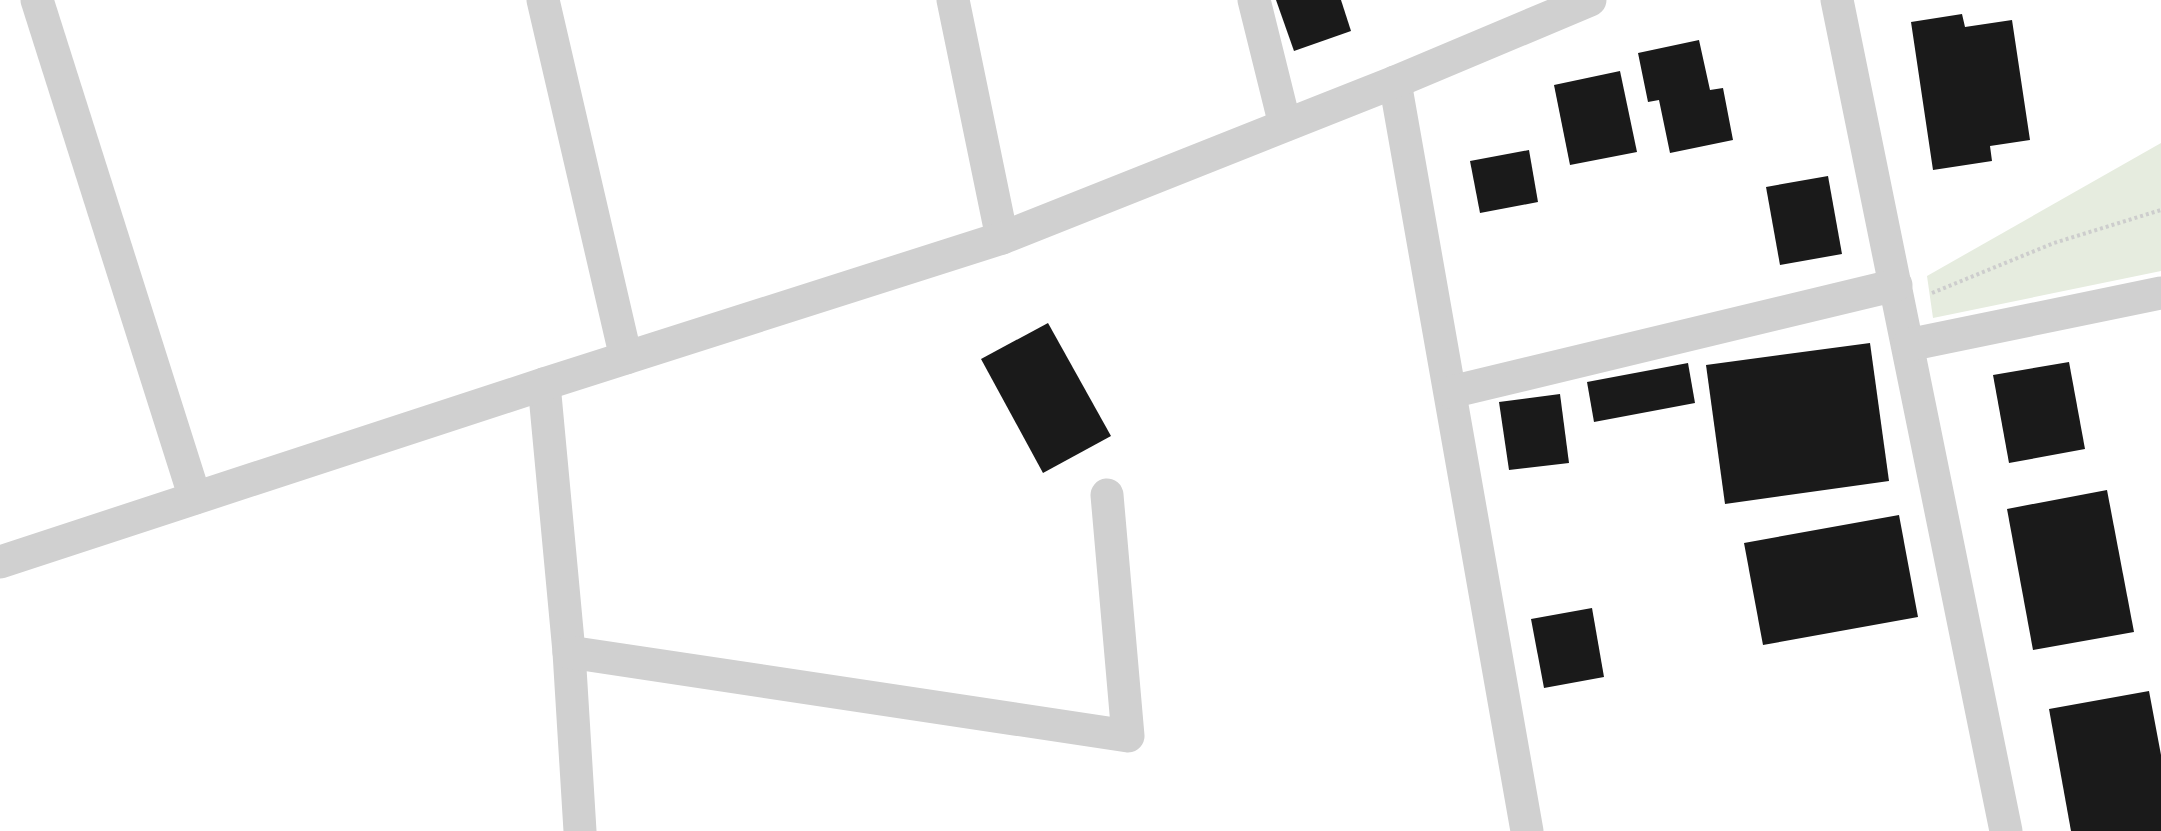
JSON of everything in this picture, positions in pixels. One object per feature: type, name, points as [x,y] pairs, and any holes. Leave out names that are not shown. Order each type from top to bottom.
[{"type":"street","points":[[37,0],[195,498]]},
{"type":"street","points":[[543,0],[626,358]]},
{"type":"street","points":[[953,0],[1002,238]]},
{"type":"street","points":[[1254,0],[1285,125]]},
{"type":"street","points":[[0,562],[544,384],[1002,238],[1395,82],[1590,0]]},
{"type":"street","points":[[1837,0],[2006,831]]},
{"type":"street","points":[[1395,82],[1527,831]]},
{"type":"street","points":[[1908,345],[2161,293]]},
{"type":"street","points":[[1451,392],[1898,295]]},
{"type":"street","points":[[544,384],[569,652],[580,831]]},
{"type":"street","points":[[569,652],[1128,736],[1107,495]]},
{"type":"path","points":[[1898,295],[2161,210]]},
{"type":"shaded area","points":[[2161,143],[2161,271],[1933,318],[1927,276]]},
{"type":"building","points":[[1276,0],[1341,0],[1351,31],[1294,51]]},
{"type":"building","points":[[1962,14],[1965,27],[2012,20],[2030,140],[1990,146],[1992,161],[1933,170],[1911,22]]},
{"type":"building","points":[[1699,40],[1710,90],[1723,88],[1733,140],[1670,153],[1659,100],[1648,102],[1638,53]]},
{"type":"building","points":[[1620,71],[1637,152],[1570,165],[1554,85]]},
{"type":"building","points":[[1529,150],[1538,202],[1480,213],[1470,161]]},
{"type":"building","points":[[1828,176],[1842,254],[1780,265],[1766,187]]},
{"type":"building","points":[[1048,323],[1111,436],[1043,473],[981,359]]},
{"type":"building","points":[[1870,343],[1889,481],[1725,504],[1706,365]]},
{"type":"building","points":[[2069,362],[2085,449],[2009,463],[1993,375]]},
{"type":"building","points":[[1688,363],[1695,403],[1594,422],[1587,382]]},
{"type":"building","points":[[1560,394],[1569,463],[1509,470],[1499,402]]},
{"type":"building","points":[[2107,490],[2134,632],[2033,650],[2007,509]]},
{"type":"building","points":[[1899,515],[1918,617],[1763,645],[1744,543]]},
{"type":"building","points":[[1592,608],[1604,677],[1544,688],[1531,619]]},
{"type":"building","points":[[2149,691],[2161,755],[2161,831],[2071,831],[2049,709]]}]
